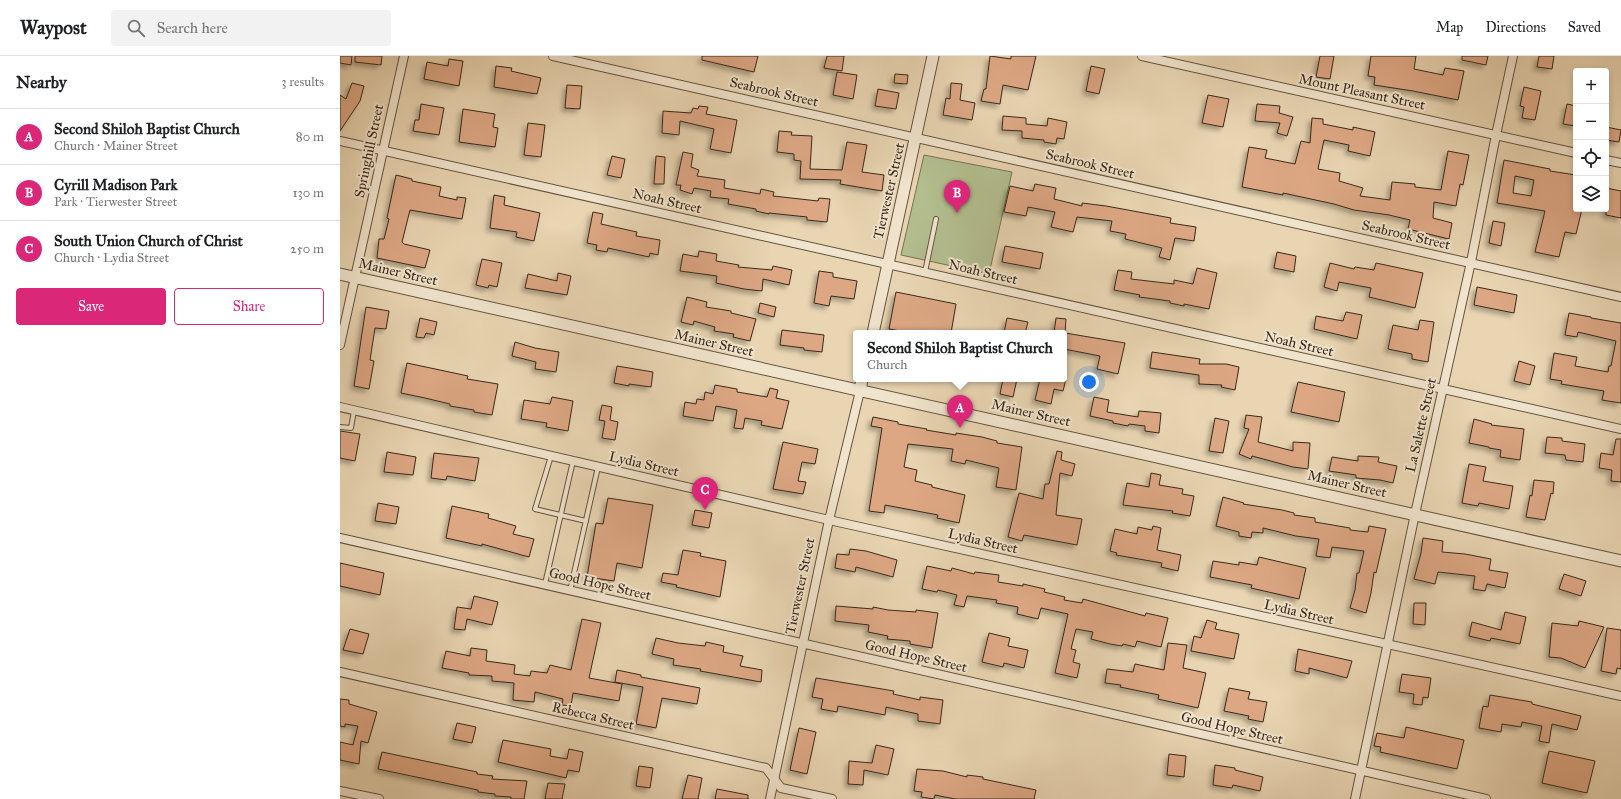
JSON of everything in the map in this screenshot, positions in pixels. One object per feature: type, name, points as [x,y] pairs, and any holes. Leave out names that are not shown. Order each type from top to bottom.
[{"type":"street","name":"Springhill Street","points":[[340,345],[404,56]]},
{"type":"street","name":"Seabrook Street","points":[[553,56],[1621,297]]},
{"type":"street","name":"Tierwester Street","points":[[874,330],[933,56]]},
{"type":"street","name":"Mount Pleasant Street","points":[[1142,56],[1573,152]]},
{"type":"street","name":"La Salette Street","points":[[1355,799],[1415,514],[1471,262],[1513,56]]},
{"type":"street","name":"Noah Street","points":[[340,141],[1621,429]]},
{"type":"street","points":[[1609,161],[1621,163]]},
{"type":"street","name":"Mainer Street","points":[[340,274],[1621,561]]},
{"type":"street","name":"Tierwester Street","points":[[770,799],[829,520],[862,382]]},
{"type":"street","name":"Lydia Street","points":[[340,407],[829,520],[1621,696]]},
{"type":"street","name":"Good Hope Street","points":[[340,538],[1486,799]]},
{"type":"street","name":"Rebecca Street","points":[[340,672],[766,768],[781,788],[832,799]]},
{"type":"street","points":[[340,791],[379,799]]},
{"type":"lane","points":[[925,272],[936,219]]},
{"type":"lane","points":[[340,427],[351,428],[354,410]]},
{"type":"lane","points":[[551,456],[535,509],[586,521]]},
{"type":"lane","points":[[545,584],[573,461]]},
{"type":"lane","points":[[570,591],[598,466]]},
{"type":"green space","points":[[924,155],[1012,172],[989,274],[901,255]]},
{"type":"building","points":[[340,56],[352,56],[351,65],[340,63]]},
{"type":"building","points":[[355,56],[382,56],[381,65],[355,62]]},
{"type":"building","points":[[702,56],[758,56],[754,72],[702,60]]},
{"type":"building","points":[[827,56],[844,56],[842,71],[824,68]]},
{"type":"building","points":[[990,56],[1011,59],[1011,56],[1036,56],[1028,90],[1003,85],[1000,104],[981,101],[984,89],[986,89]]},
{"type":"building","points":[[1320,56],[1334,56],[1330,79],[1316,77]]},
{"type":"building","points":[[1371,56],[1416,56],[1414,69],[1443,75],[1445,68],[1464,71],[1458,100],[1374,85],[1375,77],[1368,76]]},
{"type":"building","points":[[1462,56],[1488,56],[1486,65],[1462,60]]},
{"type":"building","points":[[1539,56],[1554,56],[1552,69],[1537,67]]},
{"type":"building","points":[[449,59],[463,61],[459,86],[424,79],[427,62],[448,66]]},
{"type":"building","points":[[496,66],[512,68],[511,71],[541,78],[537,94],[494,87]]},
{"type":"building","points":[[1091,66],[1105,69],[1099,94],[1086,91]]},
{"type":"building","points":[[837,72],[857,75],[853,99],[833,95]]},
{"type":"building","points":[[895,74],[908,75],[907,84],[894,83]]},
{"type":"building","points":[[352,83],[364,86],[360,101],[340,131],[340,95],[346,99]]},
{"type":"building","points":[[951,83],[962,84],[960,100],[975,103],[972,120],[943,115],[946,98],[950,99]]},
{"type":"building","points":[[567,85],[582,86],[580,109],[565,108]]},
{"type":"building","points":[[1524,87],[1541,91],[1535,120],[1522,118],[1524,107],[1520,106]]},
{"type":"building","points":[[878,89],[899,93],[896,109],[875,106]]},
{"type":"building","points":[[1208,95],[1229,99],[1223,127],[1202,123]]},
{"type":"building","points":[[421,104],[444,108],[439,135],[413,131],[415,120],[419,120]]},
{"type":"building","points":[[1257,104],[1280,106],[1279,113],[1293,117],[1287,136],[1277,133],[1280,123],[1255,121]]},
{"type":"building","points":[[1567,104],[1573,105],[1573,126],[1563,124]]},
{"type":"building","points":[[699,106],[708,107],[706,114],[737,120],[731,153],[710,149],[714,129],[680,121],[679,135],[662,133],[663,111],[691,113],[693,108],[698,109]]},
{"type":"building","points":[[463,109],[495,114],[493,127],[498,128],[495,147],[459,142]]},
{"type":"building","points":[[1003,116],[1026,118],[1026,124],[1047,126],[1048,118],[1067,122],[1064,139],[1057,138],[1056,144],[1044,142],[1044,140],[1022,138],[1022,131],[1002,130]]},
{"type":"building","points":[[1312,118],[1323,119],[1323,124],[1353,130],[1353,127],[1375,132],[1370,156],[1348,151],[1349,145],[1324,140],[1318,169],[1340,173],[1339,181],[1363,188],[1360,196],[1390,200],[1392,182],[1415,184],[1415,187],[1441,190],[1448,151],[1469,155],[1463,185],[1460,184],[1456,206],[1434,202],[1433,218],[1452,223],[1449,239],[1408,229],[1410,220],[1389,215],[1354,210],[1283,193],[1283,195],[1242,187],[1249,147],[1267,150],[1265,158],[1295,164],[1301,141],[1310,143]]},
{"type":"building","points":[[528,123],[545,125],[541,157],[524,155]]},
{"type":"building","points":[[1609,128],[1621,130],[1619,142],[1609,140]]},
{"type":"building","points":[[779,131],[792,132],[791,135],[812,136],[810,169],[842,170],[847,142],[867,145],[862,172],[884,175],[882,191],[840,184],[841,180],[800,179],[801,161],[794,160],[794,154],[777,152]]},
{"type":"building","points":[[683,152],[693,154],[691,167],[699,170],[697,176],[725,180],[724,188],[760,194],[761,189],[774,192],[773,196],[818,201],[819,198],[830,199],[827,222],[807,220],[807,217],[769,214],[756,211],[756,209],[728,204],[729,199],[710,197],[711,191],[694,188],[692,194],[680,190],[681,185],[676,185]]},
{"type":"building","points":[[612,156],[625,159],[621,178],[607,175]]},
{"type":"building","points":[[656,156],[665,157],[664,184],[654,184]]},
{"type":"building","points":[[1504,160],[1550,169],[1550,171],[1573,175],[1573,212],[1581,212],[1576,234],[1565,232],[1559,257],[1535,252],[1545,211],[1497,203]],"holes":[[[1515,176],[1534,180],[1531,196],[1513,193]]]},
{"type":"building","points":[[396,175],[412,179],[412,181],[441,187],[439,196],[457,200],[457,197],[466,198],[462,219],[410,210],[402,242],[404,244],[430,250],[425,268],[377,258],[379,239],[384,239],[389,219],[387,218]]},
{"type":"building","points":[[1035,184],[1056,188],[1054,199],[1082,206],[1082,203],[1106,206],[1171,218],[1170,223],[1196,227],[1194,241],[1175,238],[1170,260],[1159,257],[1162,248],[1125,239],[1126,234],[1110,231],[1112,221],[1077,217],[1073,232],[1051,227],[1055,212],[1028,207],[1026,216],[1004,212],[1010,186],[1033,191]]},
{"type":"building","points":[[1609,189],[1621,191],[1621,218],[1606,215],[1606,212],[1609,212]]},
{"type":"building","points":[[494,195],[505,197],[504,205],[540,213],[534,241],[516,237],[517,232],[490,228]]},
{"type":"building","points":[[593,212],[603,214],[601,224],[637,232],[636,236],[660,240],[658,255],[650,253],[649,257],[608,248],[607,252],[596,250],[597,245],[587,243]]},
{"type":"building","points":[[1493,221],[1505,223],[1501,246],[1489,243]]},
{"type":"building","points":[[1005,246],[1043,253],[1040,269],[1002,262]]},
{"type":"building","points":[[699,251],[717,254],[716,261],[739,265],[738,267],[772,270],[773,266],[792,270],[789,285],[763,279],[762,291],[744,289],[716,283],[717,276],[680,271],[683,254],[698,257]]},
{"type":"building","points":[[1277,252],[1296,256],[1294,272],[1274,268]]},
{"type":"building","points":[[482,259],[502,263],[497,287],[489,285],[488,288],[476,285]]},
{"type":"building","points":[[1330,263],[1354,269],[1355,267],[1374,270],[1376,263],[1423,273],[1415,308],[1369,297],[1371,288],[1339,282],[1337,291],[1324,287]]},
{"type":"building","points":[[1197,268],[1217,273],[1209,309],[1184,304],[1184,306],[1170,303],[1170,301],[1139,297],[1140,295],[1114,290],[1118,270],[1132,272],[1131,279],[1174,284],[1174,280],[1193,284]]},
{"type":"building","points":[[819,271],[833,273],[833,277],[857,281],[854,299],[831,296],[829,306],[814,303]]},
{"type":"building","points":[[558,273],[571,276],[567,295],[525,288],[528,274],[557,281]]},
{"type":"building","points":[[1477,287],[1517,295],[1514,313],[1474,305]]},
{"type":"building","points":[[896,292],[956,304],[952,330],[889,329]]},
{"type":"building","points":[[687,297],[707,302],[706,307],[731,311],[731,313],[756,319],[750,341],[733,337],[734,334],[714,331],[715,327],[694,321],[693,325],[681,322]]},
{"type":"building","points":[[760,303],[776,307],[774,317],[758,313]]},
{"type":"building","points":[[366,307],[389,311],[386,329],[375,328],[370,360],[374,361],[369,389],[354,386]]},
{"type":"building","points":[[1346,312],[1362,315],[1357,339],[1314,329],[1316,316],[1343,321]]},
{"type":"building","points":[[1569,313],[1621,323],[1621,403],[1602,400],[1604,391],[1561,384],[1562,381],[1550,379],[1554,353],[1577,357],[1575,366],[1608,372],[1609,366],[1611,366],[1616,341],[1578,332],[1577,337],[1565,335]]},
{"type":"building","points":[[420,318],[437,322],[434,335],[426,333],[424,338],[416,337]]},
{"type":"building","points":[[1007,318],[1028,322],[1026,330],[1005,330]]},
{"type":"building","points":[[1056,318],[1066,319],[1065,330],[1054,330]]},
{"type":"building","points":[[1420,320],[1434,322],[1428,362],[1412,359],[1412,354],[1388,349],[1393,325],[1418,330]]},
{"type":"building","points":[[782,330],[824,335],[822,352],[780,345]]},
{"type":"building","points":[[1067,333],[1125,343],[1118,374],[1097,369],[1100,356],[1067,350]]},
{"type":"building","points":[[515,342],[535,348],[559,352],[556,372],[535,369],[536,362],[512,356]]},
{"type":"building","points":[[1152,352],[1200,359],[1199,364],[1226,364],[1239,367],[1235,390],[1221,387],[1222,385],[1199,384],[1199,375],[1150,368]]},
{"type":"building","points":[[1519,361],[1535,366],[1530,385],[1514,381]]},
{"type":"building","points":[[407,363],[468,376],[467,379],[498,384],[492,415],[474,412],[474,410],[450,406],[450,404],[401,393]]},
{"type":"building","points":[[617,366],[653,372],[651,387],[629,384],[629,386],[614,383]]},
{"type":"building","points":[[1002,382],[1016,382],[1013,397],[1000,394]]},
{"type":"building","points":[[1039,382],[1065,382],[1063,391],[1054,389],[1051,404],[1035,400]]},
{"type":"building","points":[[1298,382],[1345,392],[1339,422],[1291,412]]},
{"type":"building","points":[[715,385],[737,389],[737,392],[767,397],[770,388],[778,390],[776,398],[789,401],[782,429],[761,425],[762,421],[745,418],[743,429],[734,428],[737,410],[716,406],[713,421],[683,416],[685,402],[696,404],[697,399],[704,400],[705,392],[713,394]]},
{"type":"building","points":[[552,397],[573,401],[568,431],[546,427],[547,423],[521,419],[524,400],[550,404]]},
{"type":"building","points":[[1094,397],[1109,400],[1107,412],[1138,417],[1139,411],[1161,413],[1159,433],[1145,431],[1145,426],[1129,424],[1128,426],[1090,416]]},
{"type":"building","points":[[602,405],[612,407],[610,420],[618,422],[615,440],[602,438],[605,421],[599,420]]},
{"type":"building","points":[[1246,415],[1262,417],[1258,442],[1293,451],[1293,442],[1310,443],[1308,469],[1293,467],[1252,456],[1251,459],[1239,454],[1249,429],[1244,428]]},
{"type":"building","points":[[873,417],[898,422],[898,424],[927,429],[926,430],[956,435],[956,433],[982,437],[997,441],[997,443],[1022,447],[1016,490],[996,487],[999,468],[966,460],[965,464],[951,461],[953,449],[908,444],[904,467],[917,470],[915,481],[965,495],[959,523],[937,518],[938,515],[885,505],[884,513],[869,511],[882,428],[871,426]]},
{"type":"building","points":[[1215,418],[1229,421],[1223,453],[1209,451]]},
{"type":"building","points":[[1474,419],[1492,424],[1491,425],[1524,429],[1520,460],[1500,457],[1501,450],[1469,443]]},
{"type":"building","points":[[340,431],[360,434],[355,461],[340,458]]},
{"type":"building","points":[[1547,437],[1562,438],[1562,441],[1585,444],[1583,462],[1566,460],[1565,455],[1545,453]]},
{"type":"building","points":[[1616,439],[1621,439],[1621,482],[1611,481],[1612,470],[1599,468],[1601,453],[1613,455]]},
{"type":"building","points":[[783,442],[818,449],[815,464],[802,462],[798,481],[806,482],[803,494],[773,489]]},
{"type":"building","points":[[1057,451],[1062,452],[1061,460],[1075,464],[1072,476],[1060,473],[1056,515],[1082,519],[1077,545],[1024,535],[1022,541],[1008,537],[1019,493],[1043,499],[1045,484],[1049,484]]},
{"type":"building","points":[[387,452],[416,457],[413,475],[384,472]]},
{"type":"building","points":[[434,453],[479,458],[475,481],[447,476],[446,480],[431,478]]},
{"type":"building","points":[[1358,456],[1379,457],[1378,462],[1397,466],[1393,483],[1380,480],[1356,478],[1356,475],[1329,471],[1332,457],[1358,461]]},
{"type":"building","points":[[1469,464],[1486,467],[1483,481],[1513,486],[1509,509],[1479,503],[1478,506],[1462,503]]},
{"type":"building","points":[[1151,473],[1161,475],[1159,485],[1183,489],[1182,494],[1194,496],[1190,516],[1172,513],[1173,511],[1123,505],[1127,483],[1149,487]]},
{"type":"building","points":[[1534,480],[1554,482],[1553,494],[1551,493],[1545,520],[1526,517],[1530,495],[1532,496]]},
{"type":"building","points":[[1223,497],[1244,503],[1243,504],[1282,510],[1294,513],[1294,515],[1315,518],[1315,522],[1350,528],[1350,530],[1368,532],[1369,526],[1386,529],[1376,573],[1374,572],[1366,613],[1350,608],[1355,590],[1357,573],[1359,573],[1364,551],[1332,547],[1330,558],[1316,556],[1319,539],[1296,536],[1263,528],[1263,533],[1252,532],[1251,538],[1239,536],[1239,532],[1216,526]]},
{"type":"building","points":[[608,498],[653,505],[642,568],[617,563],[614,581],[587,577],[596,523],[603,524]]},
{"type":"building","points":[[378,503],[399,507],[396,524],[375,521]]},
{"type":"building","points":[[452,506],[489,514],[488,518],[516,526],[513,534],[534,539],[529,557],[482,544],[482,546],[446,538]]},
{"type":"building","points":[[695,510],[712,513],[709,528],[692,525]]},
{"type":"building","points":[[1153,526],[1161,528],[1157,550],[1181,555],[1178,571],[1161,567],[1162,563],[1116,555],[1117,553],[1110,551],[1115,529],[1137,534],[1138,527],[1152,530]]},
{"type":"building","points":[[1423,538],[1443,541],[1442,552],[1465,554],[1491,559],[1489,570],[1508,573],[1505,588],[1487,584],[1485,591],[1473,589],[1475,576],[1438,572],[1435,584],[1414,579],[1421,553]]},
{"type":"building","points":[[850,549],[866,551],[897,560],[893,577],[856,567],[855,572],[835,568],[837,554],[849,555]]},
{"type":"building","points":[[683,550],[701,553],[700,556],[726,561],[720,597],[661,582],[663,573],[678,575]]},
{"type":"building","points":[[1259,557],[1306,568],[1299,599],[1251,588],[1252,585],[1210,577],[1213,561],[1239,565],[1239,562],[1257,565]]},
{"type":"building","points":[[340,563],[384,573],[380,595],[340,586]]},
{"type":"building","points":[[927,566],[951,571],[952,568],[974,574],[975,572],[999,575],[998,582],[1023,586],[1023,584],[1045,589],[1044,592],[1065,597],[1064,600],[1082,603],[1083,599],[1145,616],[1146,613],[1168,618],[1161,647],[1137,641],[1135,647],[1123,644],[1122,646],[1110,644],[1091,639],[1093,632],[1076,629],[1071,649],[1076,650],[1073,662],[1080,664],[1077,678],[1055,673],[1068,614],[1041,608],[1038,619],[1017,614],[1018,607],[996,603],[997,600],[967,596],[964,607],[954,605],[957,595],[938,590],[937,592],[922,589]]},
{"type":"building","points":[[1564,574],[1586,581],[1581,596],[1559,589]]},
{"type":"building","points":[[474,596],[498,602],[492,625],[467,619],[465,630],[454,629],[457,607],[471,609]]},
{"type":"building","points":[[1414,603],[1426,603],[1425,625],[1413,624]]},
{"type":"building","points":[[836,606],[873,609],[873,607],[888,610],[916,612],[916,610],[938,613],[932,648],[910,644],[910,641],[887,639],[888,636],[868,632],[869,625],[835,621]]},
{"type":"building","points":[[1505,612],[1526,617],[1520,644],[1491,638],[1490,641],[1469,636],[1472,622],[1501,630]]},
{"type":"building","points":[[582,619],[601,623],[589,678],[622,684],[619,701],[573,693],[571,706],[562,705],[563,699],[535,692],[534,702],[513,700],[514,683],[492,681],[492,676],[469,675],[469,673],[442,668],[446,651],[470,656],[471,648],[487,650],[486,661],[515,665],[514,674],[530,676],[531,671],[547,673],[550,665],[571,670]]},
{"type":"building","points":[[1207,620],[1217,623],[1215,629],[1239,634],[1234,659],[1191,651],[1194,636],[1201,638]]},
{"type":"building","points":[[1579,621],[1604,627],[1585,668],[1561,658],[1549,657],[1552,623],[1578,626]]},
{"type":"building","points":[[1607,628],[1621,630],[1621,669],[1617,668],[1616,674],[1601,671]]},
{"type":"building","points":[[350,629],[369,634],[363,654],[343,650]]},
{"type":"building","points":[[989,633],[1010,638],[1008,646],[1028,650],[1024,668],[1004,663],[1003,667],[982,662]]},
{"type":"building","points":[[656,638],[678,643],[705,646],[706,642],[724,646],[723,652],[743,656],[740,666],[762,670],[761,682],[700,671],[701,669],[673,665],[674,659],[652,654]]},
{"type":"building","points":[[1168,643],[1187,645],[1183,668],[1206,673],[1198,708],[1158,699],[1159,695],[1120,687],[1121,685],[1105,683],[1107,669],[1133,672],[1135,664],[1164,670]]},
{"type":"building","points":[[1298,649],[1352,661],[1347,678],[1309,668],[1309,674],[1295,671]]},
{"type":"building","points":[[617,670],[641,675],[641,677],[700,688],[697,704],[662,698],[656,728],[636,724],[643,687],[615,682]]},
{"type":"building","points":[[1402,674],[1431,678],[1428,698],[1423,697],[1422,705],[1413,704],[1414,694],[1399,692]]},
{"type":"building","points":[[816,678],[894,691],[893,694],[920,700],[920,697],[943,700],[940,724],[918,721],[918,714],[886,707],[885,715],[838,706],[837,712],[821,709],[823,699],[812,697]]},
{"type":"building","points":[[1229,688],[1250,692],[1248,699],[1267,702],[1263,722],[1248,719],[1249,716],[1224,711]]},
{"type":"building","points":[[1490,695],[1532,702],[1532,704],[1581,716],[1577,730],[1552,724],[1549,743],[1539,741],[1542,726],[1522,722],[1521,727],[1502,724],[1501,732],[1479,728],[1483,706],[1488,707]]},
{"type":"building","points":[[340,699],[349,700],[349,704],[377,712],[368,743],[361,741],[359,764],[340,760],[340,742],[353,745],[358,726],[345,724],[345,727],[340,726]]},
{"type":"building","points":[[457,723],[476,727],[472,743],[453,739]]},
{"type":"building","points":[[1406,727],[1464,740],[1457,769],[1380,752],[1381,747],[1374,746],[1377,733],[1404,738]]},
{"type":"building","points":[[799,728],[816,732],[807,774],[790,770]]},
{"type":"building","points":[[503,740],[551,749],[550,756],[567,759],[569,749],[583,752],[579,772],[568,770],[566,778],[498,762]]},
{"type":"building","points":[[876,745],[894,749],[888,775],[864,770],[863,785],[848,784],[849,761],[872,763]]},
{"type":"building","points":[[1549,751],[1595,761],[1587,793],[1542,783]]},
{"type":"building","points":[[382,752],[477,772],[477,774],[493,776],[492,779],[527,781],[524,799],[511,799],[511,797],[495,796],[495,794],[478,792],[478,790],[378,769]]},
{"type":"building","points":[[1169,754],[1186,756],[1184,777],[1167,775]]},
{"type":"building","points":[[1215,765],[1235,768],[1235,770],[1263,777],[1260,791],[1233,785],[1232,788],[1213,785]]},
{"type":"building","points":[[639,766],[653,768],[650,788],[636,786]]},
{"type":"building","points":[[917,769],[943,771],[967,777],[967,775],[983,777],[983,779],[1036,790],[1034,799],[955,799],[935,795],[934,799],[921,797],[922,792],[914,791]]},
{"type":"building","points":[[688,775],[702,778],[698,799],[682,799]]},
{"type":"building","points":[[548,783],[565,784],[562,799],[545,799]]},
{"type":"building","points":[[717,789],[748,795],[748,799],[715,799]]},
{"type":"place","name":"Cyrill Madison Park","points":[[957,213]]},
{"type":"place","name":"Second Shiloh Baptist Church","points":[[960,428]]},
{"type":"place","name":"South Union Church of Christ","points":[[705,510]]}]
